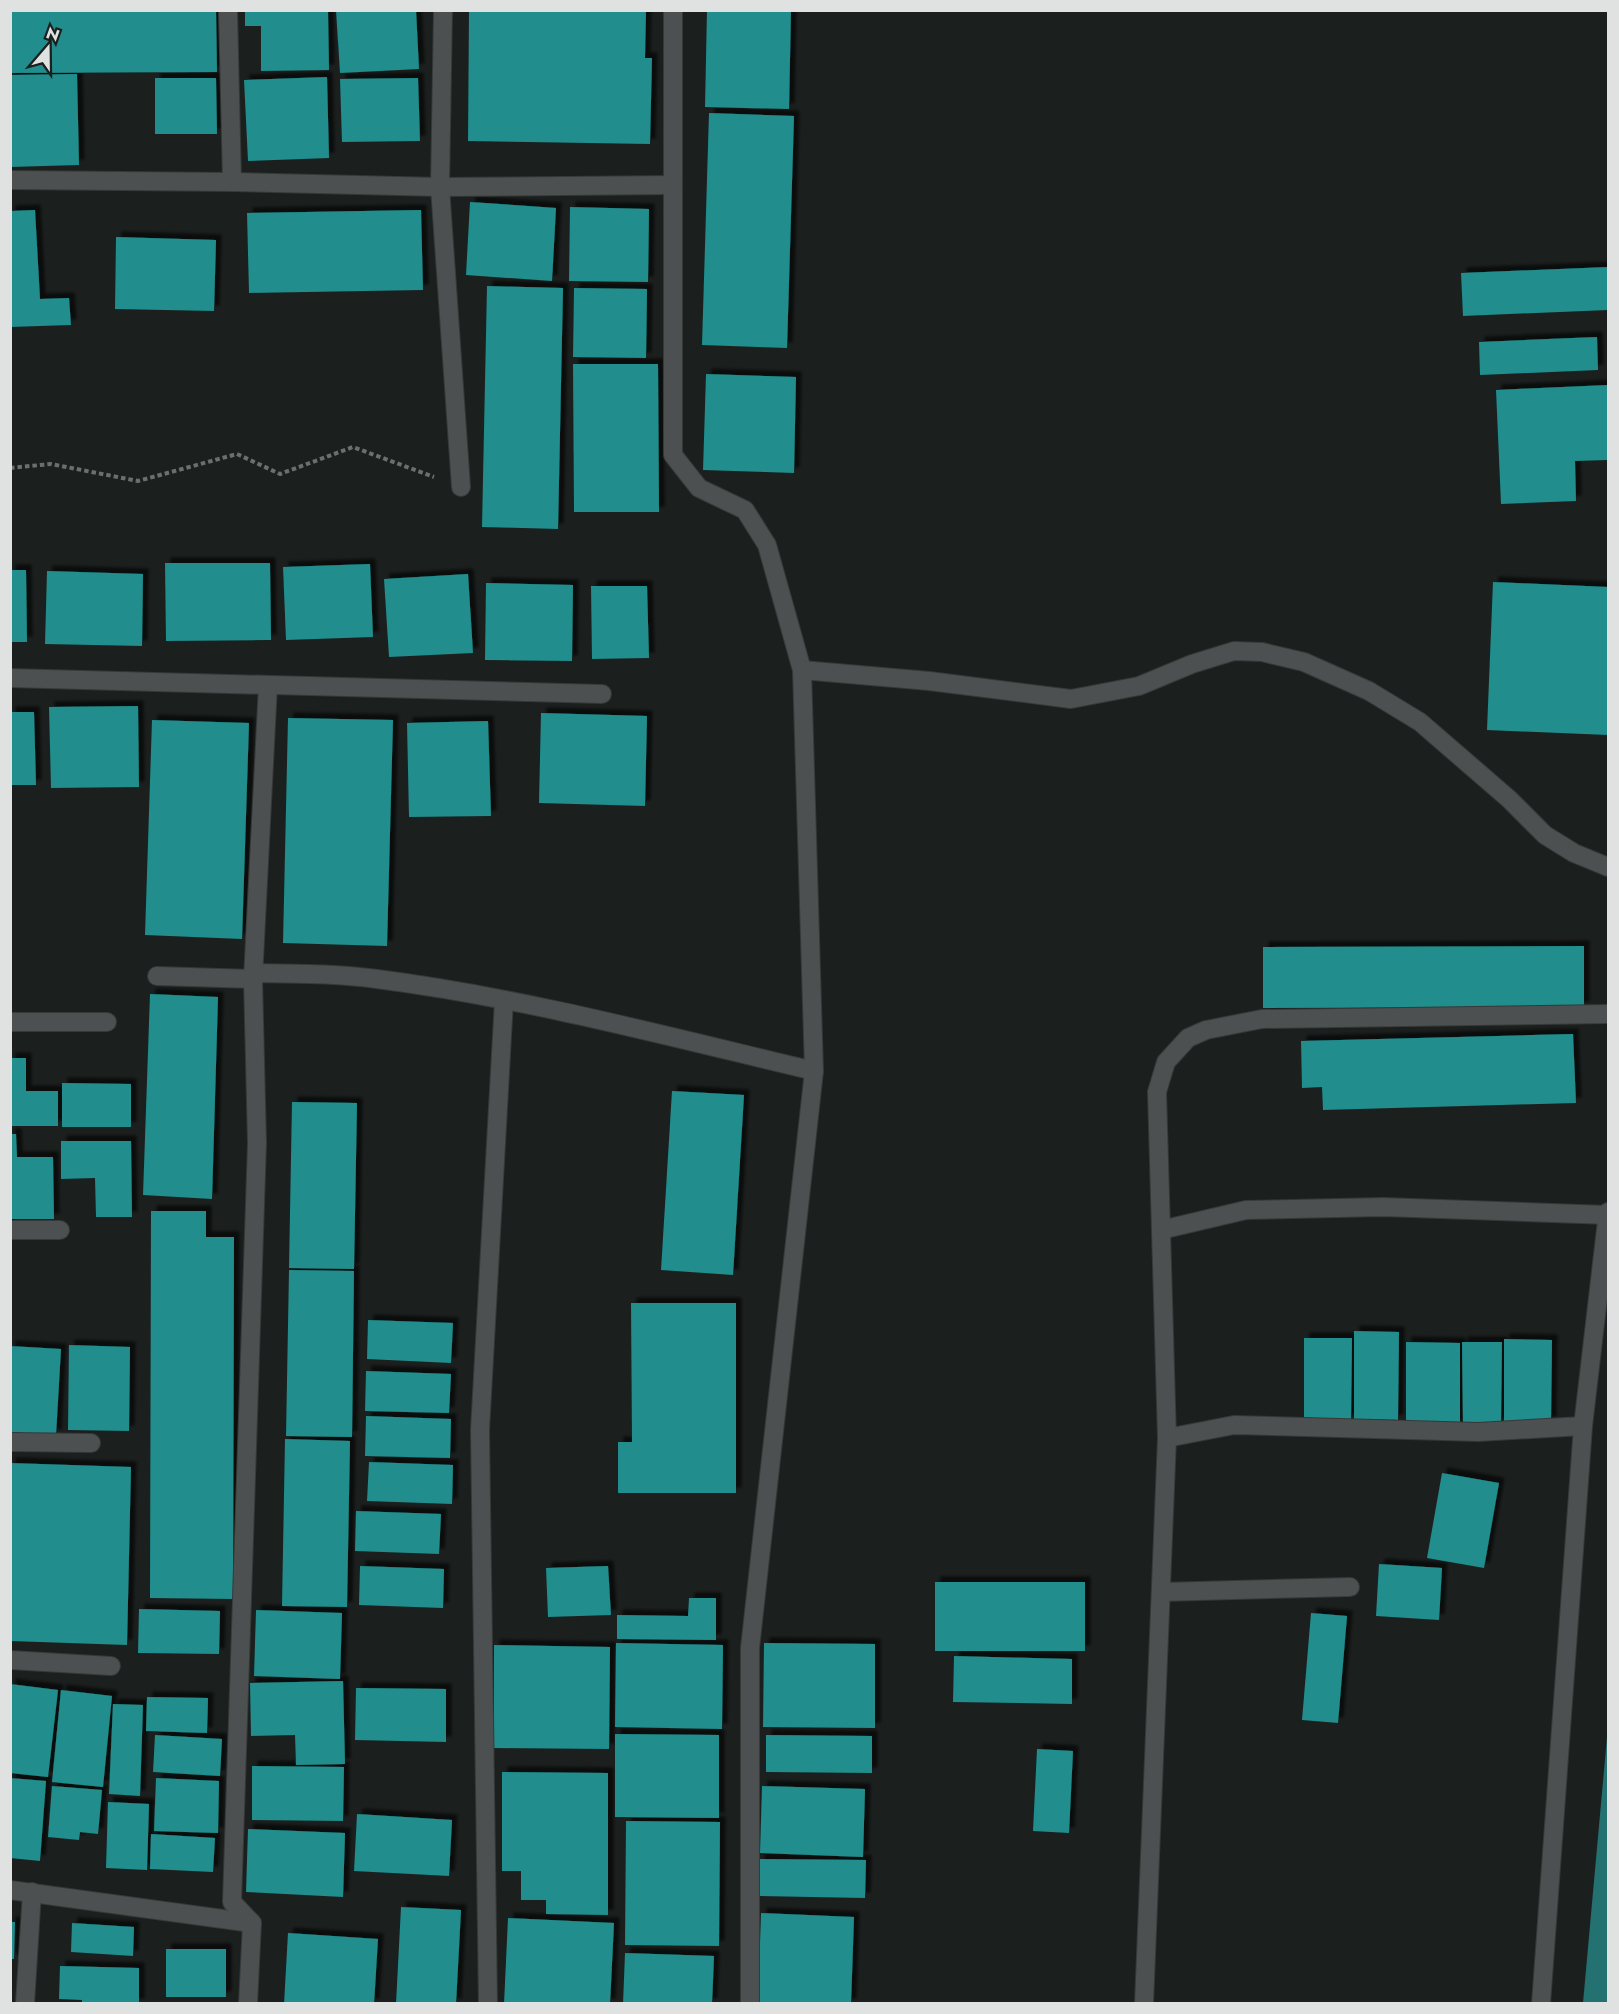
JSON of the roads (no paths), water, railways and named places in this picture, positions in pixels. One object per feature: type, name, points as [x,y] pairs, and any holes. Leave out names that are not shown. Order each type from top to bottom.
[{"type":"street","points":[[228,10],[232,182]]},
{"type":"street","points":[[443,10],[441,187],[461,487]]},
{"type":"street","points":[[673,10],[673,455],[699,488],[746,510],[767,545],[802,670],[814,1071],[750,1648],[750,2004]]},
{"type":"street","points":[[10,180],[441,187],[673,185]]},
{"type":"street","points":[[802,670],[929,681],[1071,699],[1138,686],[1192,664],[1234,651],[1262,652],[1304,662],[1369,691],[1420,722],[1509,799],[1545,835],[1574,853],[1608,867]]},
{"type":"street","points":[[10,678],[602,694]]},
{"type":"street","points":[[248,2004],[252,1923],[232,1902],[258,1143],[254,976],[268,685]]},
{"type":"street","points":[[157,976],[324,974],[376,978],[504,1000],[814,1071]]},
{"type":"street","points":[[488,2004],[480,1430],[504,1000]]},
{"type":"street","points":[[1144,2004],[1167,1438],[1157,1092],[1166,1062],[1188,1038],[1206,1030],[1262,1019],[1608,1014]]},
{"type":"street","points":[[10,1022],[107,1022]]},
{"type":"street","points":[[1161,1230],[1246,1210],[1383,1207],[1608,1213],[1583,1426],[1541,2004]]},
{"type":"street","points":[[10,1230],[60,1230]]},
{"type":"street","points":[[1167,1438],[1234,1425],[1479,1432],[1583,1426]]},
{"type":"street","points":[[10,1442],[91,1443]]},
{"type":"street","points":[[1161,1592],[1350,1587]]},
{"type":"street","points":[[10,1660],[111,1666]]},
{"type":"street","points":[[10,1890],[252,1923]]},
{"type":"street","points":[[25,2004],[32,1892]]},
{"type":"water","points":[[1608,1726],[1608,2003],[1583,2003]]}]
